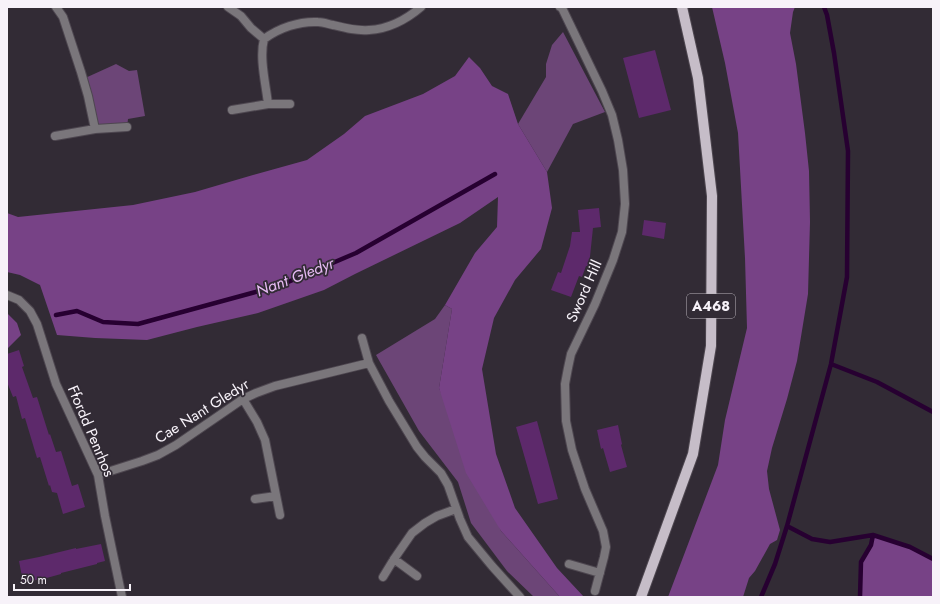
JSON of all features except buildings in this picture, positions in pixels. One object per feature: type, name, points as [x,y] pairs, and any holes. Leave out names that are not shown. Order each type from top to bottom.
[{"type":"main road","name":"A468","points":[[641,597],[693,454],[711,346],[712,196],[698,78],[682,7]]},
{"type":"street","points":[[56,7],[63,17],[81,72],[95,129]]},
{"type":"street","points":[[228,7],[241,16],[251,28],[264,39]]},
{"type":"street","points":[[268,104],[262,47],[264,39],[271,33],[285,27],[303,23],[318,22],[353,30],[385,28],[400,21],[421,7]]},
{"type":"street","name":"Sword Hill","points":[[562,7],[612,115],[623,170],[625,204],[622,232],[613,260],[595,304],[571,354],[566,384],[566,421],[572,450],[585,489],[603,531],[606,547],[595,591]]},
{"type":"street","points":[[232,110],[268,104],[290,104]]},
{"type":"street","points":[[55,136],[95,129],[127,127]]},
{"type":"street","name":"Ffordd Penrhos","points":[[7,295],[19,300],[30,311],[37,324],[56,384],[98,475],[122,597]]},
{"type":"street","points":[[362,338],[369,363],[389,401],[425,458],[441,472],[448,485],[468,537],[520,597]]},
{"type":"street","name":"Cae Nant Gledyr","points":[[98,475],[142,461],[158,454],[176,444],[243,399],[256,393],[275,386],[369,363]]},
{"type":"street","points":[[243,399],[257,422],[265,440],[280,515]]},
{"type":"street","points":[[255,499],[276,496]]},
{"type":"street","points":[[383,578],[412,533],[437,516],[456,509]]},
{"type":"street","points":[[394,559],[417,576]]},
{"type":"street","points":[[569,564],[600,572]]},
{"type":"shaded area","points":[[712,7],[795,7],[790,33],[796,64],[809,171],[810,222],[808,294],[797,361],[772,448],[767,471],[769,489],[780,530],[777,540],[770,544],[755,571],[749,578],[743,597],[668,597],[718,465],[725,420],[747,328],[745,258],[738,133],[725,63]]},
{"type":"shaded area","points":[[563,32],[605,112],[573,124],[547,172],[518,124],[546,77],[546,64],[552,45]]},
{"type":"shaded area","points":[[469,57],[480,68],[492,86],[508,94],[518,124],[547,172],[552,208],[541,249],[515,280],[494,318],[482,369],[496,454],[515,508],[557,568],[584,597],[560,597],[501,531],[466,473],[439,388],[452,309],[445,305],[475,253],[497,227],[498,197],[460,223],[324,290],[258,313],[147,340],[57,335],[40,285],[20,275],[7,272],[7,213],[18,217],[133,205],[195,192],[307,160],[344,134],[365,116],[423,94],[455,76]]},
{"type":"shaded area","points":[[116,64],[129,71],[137,70],[145,116],[128,119],[127,127],[95,129],[83,79]]},
{"type":"shaded area","points":[[445,305],[452,309],[439,388],[501,531],[560,597],[534,597],[507,571],[471,523],[458,482],[419,431],[376,355],[435,319]]},
{"type":"shaded area","points":[[7,313],[17,323],[21,335],[7,349]]},
{"type":"shaded area","points":[[873,535],[910,547],[933,559],[933,597],[860,597],[861,562],[871,545]]},
{"type":"waterway","points":[[761,597],[775,564],[787,526],[831,364],[847,277],[848,151],[834,53],[827,15],[824,7]]},
{"type":"waterway","name":"Nant Gledyr","points":[[56,315],[77,311],[103,322],[138,324],[281,285],[356,253],[495,174]]},
{"type":"waterway","points":[[831,364],[877,382],[933,412]]},
{"type":"waterway","points":[[787,526],[812,539],[830,542],[873,535],[910,547],[933,559]]},
{"type":"waterway","points":[[860,597],[861,562],[871,545],[873,535]]}]
